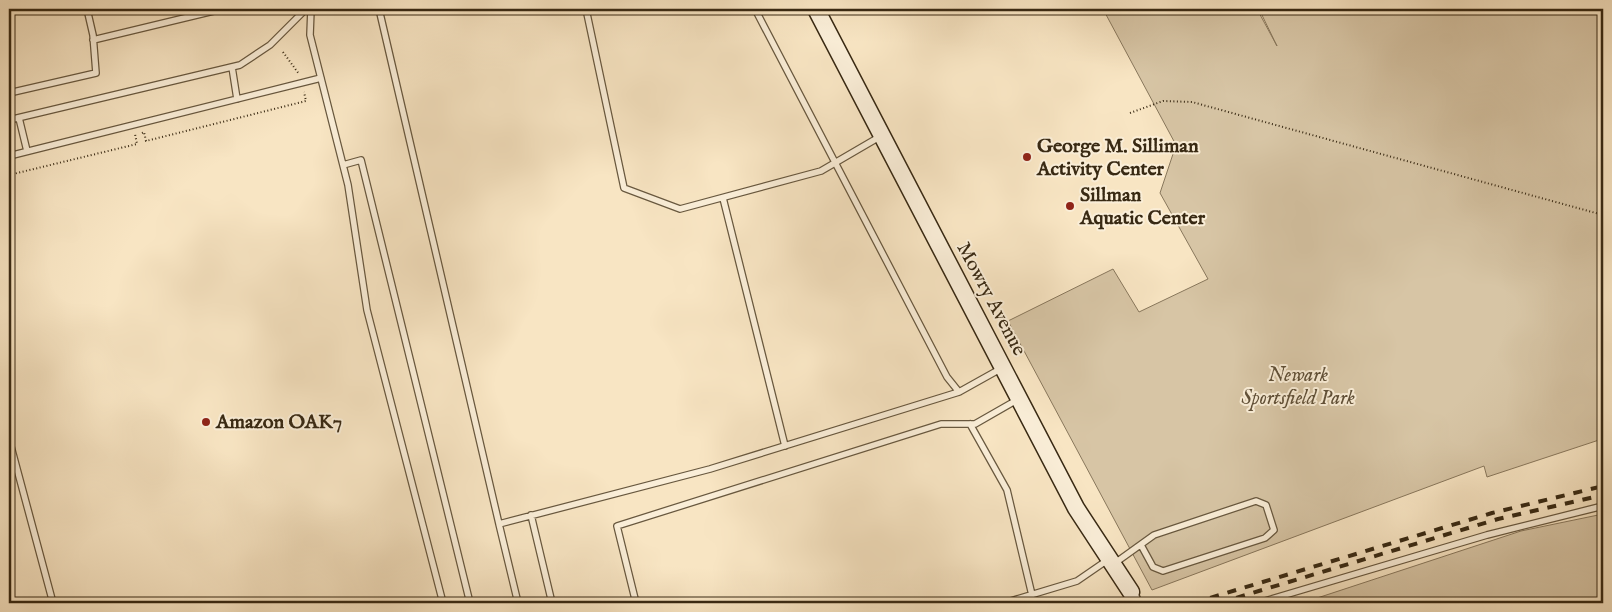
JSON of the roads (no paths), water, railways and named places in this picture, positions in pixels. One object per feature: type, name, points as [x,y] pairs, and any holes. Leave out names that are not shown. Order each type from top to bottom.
[{"type":"main road","name":"Mowry Avenue","points":[[816,9],[1076,508],[1112,561],[1134,598]]},
{"type":"lane","points":[[9,93],[96,73],[93,40],[87,9]]},
{"type":"lane","points":[[93,40],[222,9]]},
{"type":"lane","points":[[9,120],[232,67],[252,59],[270,46],[306,9]]},
{"type":"lane","points":[[311,9],[310,35],[348,185],[367,310],[443,603]]},
{"type":"lane","points":[[380,9],[518,603]]},
{"type":"lane","points":[[586,9],[624,188],[680,209],[821,171],[882,136]]},
{"type":"lane","points":[[755,9],[947,377],[958,392]]},
{"type":"lane","points":[[232,67],[237,99]]},
{"type":"lane","points":[[9,156],[321,78]]},
{"type":"lane","points":[[20,118],[27,151]]},
{"type":"lane","points":[[343,165],[361,160],[470,603]]},
{"type":"lane","points":[[723,198],[785,446]]},
{"type":"lane","points":[[499,524],[710,470],[958,392],[1003,368]]},
{"type":"lane","points":[[636,603],[617,526],[940,424],[975,424],[1019,399]]},
{"type":"lane","points":[[970,424],[1007,490],[1032,595]]},
{"type":"lane","points":[[9,439],[53,603]]},
{"type":"lane","points":[[1004,603],[1077,581],[1141,545],[1154,535],[1256,501],[1266,505],[1274,530],[1266,538],[1163,571],[1153,567],[1141,545]]},
{"type":"lane","points":[[1258,603],[1488,536],[1603,506]]},
{"type":"lane","points":[[531,515],[552,603]]},
{"type":"railway","points":[[1193,603],[1492,513],[1603,486]]},
{"type":"railway","points":[[1219,603],[1498,519],[1603,495]]},
{"type":"place","name":"George M. Silliman Activity Center","points":[[1027,157]]},
{"type":"place","name":"Sillman Aquatic Center","points":[[1070,206]]},
{"type":"place","name":"Amazon OAK7","points":[[206,422]]},
{"type":"park label","name":"Newark Sportsfield Park","points":[[1298,386]]}]
